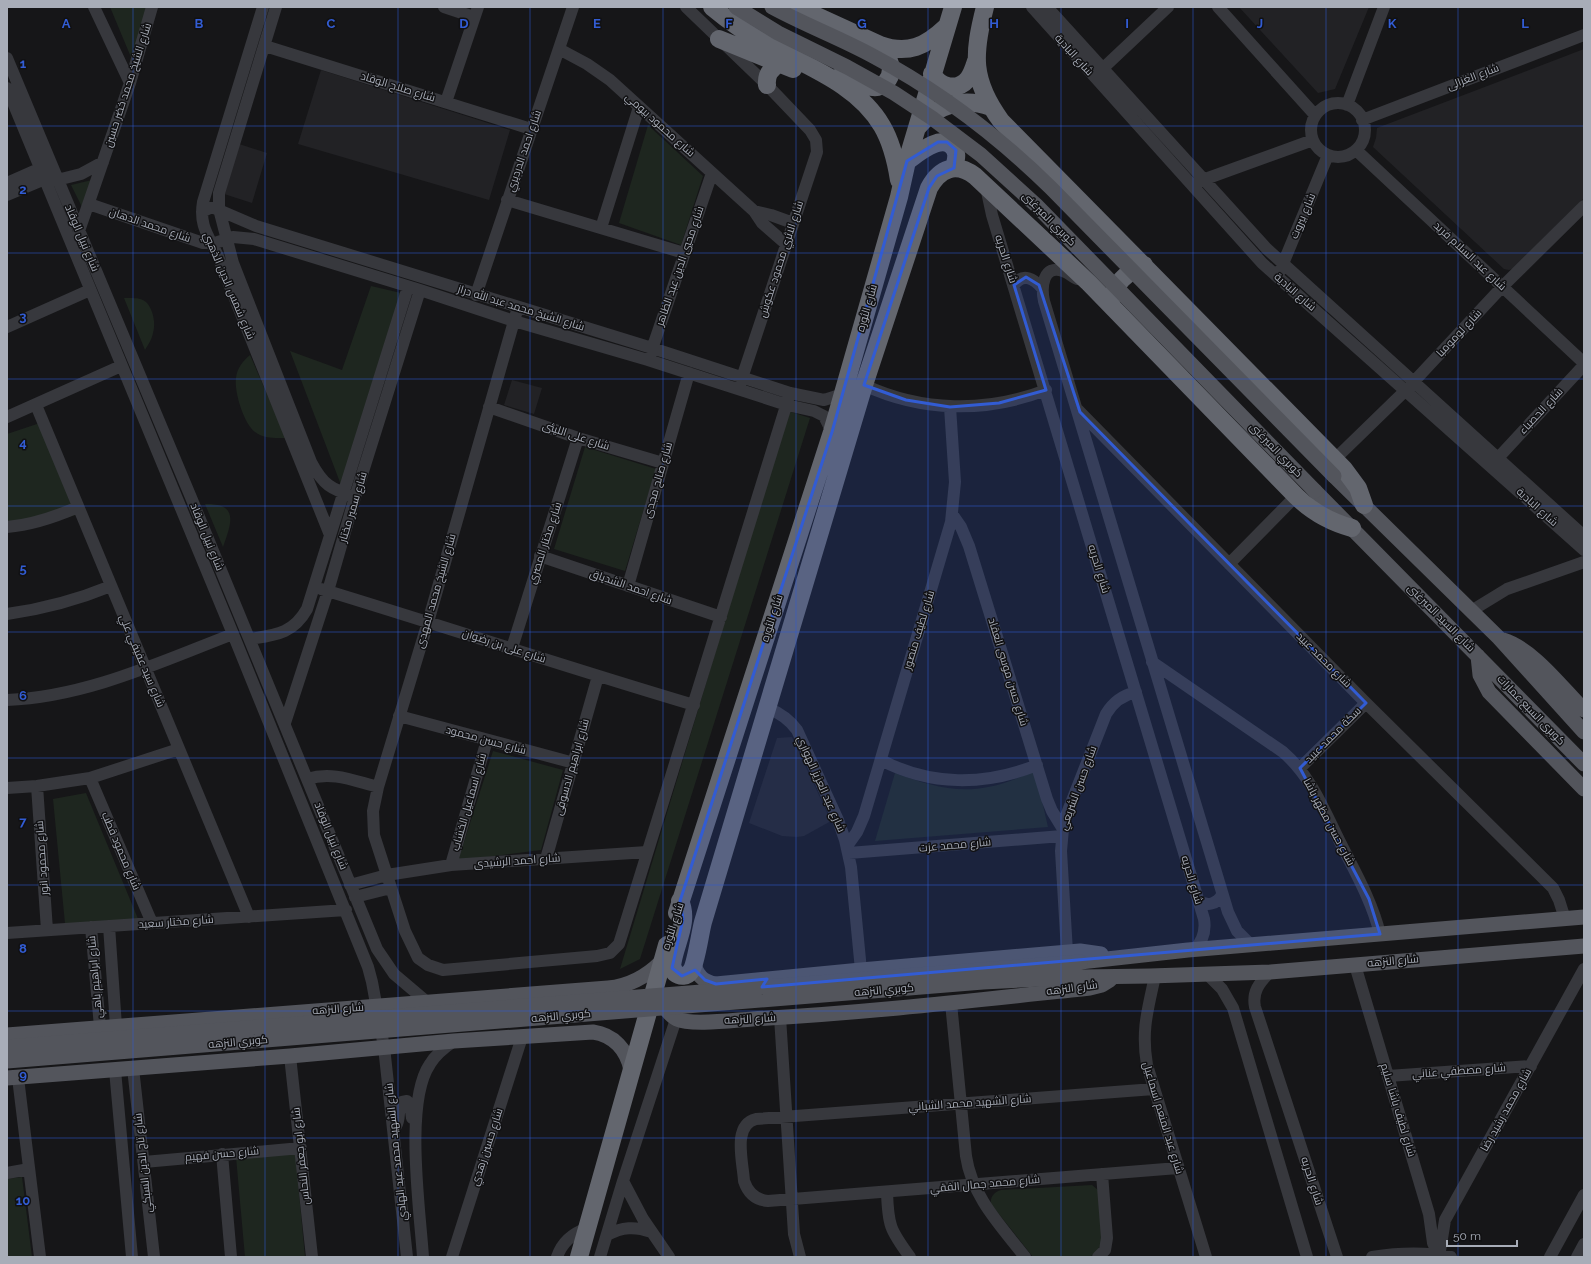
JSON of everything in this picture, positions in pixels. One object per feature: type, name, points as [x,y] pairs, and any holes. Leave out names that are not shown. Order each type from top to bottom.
[{"type":"highway","points":[[712,7],[750,35],[828,77],[858,97],[882,124],[893,149],[900,190]]},
{"type":"highway","points":[[797,7],[880,45],[898,50],[917,47],[934,38],[946,27]]},
{"type":"highway","name":"شارع الثوره","points":[[579,1257],[661,962],[832,432],[907,161],[953,7]]},
{"type":"highway","points":[[985,7],[978,34],[976,61],[981,85],[996,114]]},
{"type":"highway","points":[[719,39],[810,75],[846,78],[869,87],[881,86],[890,77],[892,68],[880,45]]},
{"type":"highway","points":[[932,74],[941,84],[950,87],[958,86],[969,78],[976,61]]},
{"type":"highway","points":[[766,85],[768,74],[774,66],[779,64]]},
{"type":"highway","points":[[917,128],[936,111],[952,104],[976,103],[996,114],[1144,265],[1335,468],[1354,481],[1364,505]]},
{"type":"highway","points":[[907,161],[934,144],[942,141],[950,144],[956,150],[957,158],[954,168],[967,170],[1089,283],[1296,496],[1309,508],[1322,516],[1336,523],[1352,528]]},
{"type":"highway","name":"شارع الثوره","points":[[680,902],[683,910],[683,919],[672,963],[672,968],[679,976],[687,975],[691,972],[703,922],[864,385],[929,188],[937,176],[942,172],[954,168]]},
{"type":"highway","points":[[1109,304],[1121,279],[1131,270],[1144,265]]},
{"type":"main road","name":"كوبري الميرغنى","points":[[736,7],[778,33],[847,67],[894,93],[932,118],[981,155],[1041,209],[1315,491]]},
{"type":"main road","name":"كوبري الميرغنى","points":[[772,7],[860,49],[919,82],[962,112],[1003,144],[1051,188],[1335,468]]},
{"type":"main road","name":"شارع السيد الميرغنى","points":[[1315,491],[1478,656],[1480,675],[1489,692],[1584,789]]},
{"type":"main road","points":[[1364,505],[1499,638],[1584,732]]},
{"type":"main road","points":[[1499,638],[1517,645],[1528,652],[1584,710]]},
{"type":"main road","name":"كوبرى السبع عمارات","points":[[1478,656],[1584,764]]},
{"type":"main road","points":[[694,960],[699,975],[712,984],[719,984],[1067,952],[1091,952],[1111,959],[1194,950],[1584,917]]},
{"type":"main road","name":"شارع النزهه","points":[[676,1019],[694,1022],[951,1003],[1090,988],[1102,984],[1116,976],[1270,972],[1584,946]]},
{"type":"main road","name":"كوبري النزهه","points":[[7,1047],[1111,959]]},
{"type":"main road","name":"شارع النزهه","points":[[7,1035],[620,986],[642,977],[661,962]]},
{"type":"main road","name":"كوبري النزهه","points":[[7,1061],[967,984],[1116,976]]},
{"type":"main road","points":[[771,979],[761,988],[759,999],[762,1009],[776,1017]]},
{"type":"main road","points":[[656,980],[662,1004],[676,1019]]},
{"type":"main road","points":[[537,993],[543,1005],[544,1018],[538,1036]]},
{"type":"main road","points":[[13,1078],[290,1056],[454,1041],[593,1032],[606,1035],[621,1047],[628,1058],[631,1070]]},
{"type":"street","points":[[94,7],[130,83]]},
{"type":"street","name":"شارع الشيخ محمد خضر حسين","points":[[79,231],[130,83],[152,7]]},
{"type":"street","name":"شارع شمس الدين الذهبي","points":[[263,7],[203,202],[202,212],[205,231],[212,244],[306,464],[325,484],[336,491],[349,496]]},
{"type":"street","name":"شارع شمس الدين الذهبي","points":[[276,7],[219,193],[219,209],[232,263],[306,464],[330,535]]},
{"type":"street","points":[[444,7],[476,12],[446,102]]},
{"type":"street","name":"شارع احمد الدرديري","points":[[476,295],[573,7]]},
{"type":"street","points":[[686,7],[766,85]]},
{"type":"street","name":"شارع البادية","points":[[1032,7],[1204,179],[1283,264],[1584,550]]},
{"type":"street","name":"شارع البادية","points":[[1047,7],[1098,73],[1190,184],[1254,255],[1277,277],[1498,458],[1584,536]]},
{"type":"street","points":[[1098,73],[1168,7]]},
{"type":"street","points":[[1218,7],[1316,115]]},
{"type":"street","points":[[1347,105],[1384,7]]},
{"type":"street","name":"شارع الغزالى","points":[[1362,120],[1584,34]]},
{"type":"street","name":"شارع صلاح الوقاد","points":[[265,46],[531,129]]},
{"type":"street","name":"شارع محمود بيومي","points":[[559,48],[588,64],[610,80],[754,211],[762,223],[786,244]]},
{"type":"street","name":"شارع نبيل الوقاد","points":[[7,58],[90,290],[233,634],[368,967],[384,1047]]},
{"type":"street","name":"شارع الاثري محمود عكوش","points":[[738,389],[817,152],[816,140],[810,130],[766,85]]},
{"type":"street","name":"شارع نبيل الوقاد","points":[[7,88],[48,176],[79,231],[285,723],[355,897],[383,959],[400,980],[427,1002]]},
{"type":"street","points":[[1337,103],[1347,105],[1356,111],[1362,120],[1364,133],[1360,145],[1356,150],[1343,157],[1328,155],[1316,147],[1311,128],[1316,115],[1327,106],[1337,103]]},
{"type":"street","points":[[601,228],[639,107]]},
{"type":"street","points":[[1190,184],[1313,140]]},
{"type":"street","name":"شارع عبد السلام فريد","points":[[1356,150],[1584,364]]},
{"type":"street","name":"شارع بيروت","points":[[1277,277],[1328,155]]},
{"type":"street","name":"شارع الشيخ محمد خضر حسين","points":[[48,176],[81,174],[103,162]]},
{"type":"street","name":"شارع محيي الدين عبد الظاهر","points":[[648,360],[712,173]]},
{"type":"street","points":[[7,183],[48,176]]},
{"type":"street","points":[[7,195],[48,176]]},
{"type":"street","name":"شارع الحريه","points":[[986,187],[992,215],[1046,390],[1204,919],[1205,929],[1202,938],[1194,950]]},
{"type":"street","points":[[507,200],[684,253]]},
{"type":"street","name":"شارع محمد الدهان","points":[[89,204],[192,240],[212,244]]},
{"type":"street","name":"شارع لومومبا","points":[[1335,468],[1502,287],[1584,206]]},
{"type":"street","points":[[202,212],[210,208],[219,209]]},
{"type":"street","name":"شارع الشيخ محمد عبد الله دراز","points":[[219,209],[243,222],[652,348],[790,393],[824,400],[843,394]]},
{"type":"street","name":"شارع محمود بيومي","points":[[754,211],[766,213],[793,224]]},
{"type":"street","name":"شارع الشيخ محمد عبد الله دراز","points":[[212,244],[227,238],[238,236],[254,239],[420,290],[514,321],[648,360],[787,405],[819,413],[826,420],[832,432]]},
{"type":"street","points":[[1089,283],[1063,271],[1057,270],[1051,272],[1045,277],[1042,288],[1044,301],[1222,895],[1234,926],[1240,935],[1251,945]]},
{"type":"street","points":[[1014,285],[1020,279],[1028,278],[1034,280],[1042,288]]},
{"type":"street","name":"شارع سمير مختار","points":[[285,723],[328,591],[349,496],[408,287]]},
{"type":"street","points":[[7,327],[90,290]]},
{"type":"street","name":"شارع سمير مختار","points":[[250,639],[283,632],[297,623],[307,609],[330,535],[349,496],[420,290]]},
{"type":"street","name":"شارع الشيخ محمد المهدى","points":[[518,307],[428,622],[378,787],[373,811],[373,831],[376,843],[405,931],[412,947],[418,958],[428,965],[443,970],[597,956],[610,953],[619,944],[790,393]]},
{"type":"street","name":"شارع الحصباء","points":[[1498,458],[1584,364]]},
{"type":"street","points":[[7,417],[121,366]]},
{"type":"street","name":"شارع صالح مجدى","points":[[628,586],[689,374]]},
{"type":"street","points":[[864,385],[906,400],[950,406],[999,404],[1046,390]]},
{"type":"street","name":"شارع سيد عفيفي علي","points":[[36,405],[249,917]]},
{"type":"street","name":"شارع لطيف منصور","points":[[848,850],[862,821],[949,530],[955,482],[950,406]]},
{"type":"street","name":"شارع محمد عبيد","points":[[1075,406],[1229,564],[1553,888],[1559,900],[1565,919]]},
{"type":"street","name":"شارع على الليثى","points":[[489,407],[578,438],[663,463]]},
{"type":"street","name":"شارع مختار المصري","points":[[512,648],[578,438]]},
{"type":"street","points":[[155,446],[167,441]]},
{"type":"street","points":[[1229,564],[1296,496]]},
{"type":"street","points":[[7,527],[36,523],[78,507]]},
{"type":"street","name":"شارع حسن موسى العقاد","points":[[952,514],[963,532],[971,551],[1037,766],[1062,833]]},
{"type":"street","name":"شارع احمد الشدياق","points":[[540,556],[721,617]]},
{"type":"street","points":[[1470,610],[1507,590],[1584,562]]},
{"type":"street","points":[[7,614],[28,612],[63,603],[111,586]]},
{"type":"street","name":"شارع على بن رضوان","points":[[314,587],[694,705]]},
{"type":"street","points":[[7,700],[65,692],[92,686],[145,668],[233,634]]},
{"type":"street","name":"شارع حسن مظهر باشا","points":[[1152,662],[1283,752],[1300,768],[1314,789],[1369,899],[1380,934]]},
{"type":"street","name":"شارع ابراهيم الدسوقى","points":[[546,859],[598,676]]},
{"type":"street","name":"شارع حسن الشريعي","points":[[1067,952],[1061,859],[1062,833],[1066,816],[1106,714],[1118,699],[1127,694],[1136,692]]},
{"type":"street","name":"سكة محمد عبيد","points":[[1300,768],[1366,702]]},
{"type":"street","name":"شارع عبد العزيز الهواري","points":[[768,708],[782,714],[797,730],[838,820],[848,850],[861,970]]},
{"type":"street","name":"شارع حسن محمود","points":[[399,716],[574,763]]},
{"type":"street","name":"شارع اسماعيل الخشاب","points":[[451,865],[487,740]]},
{"type":"street","points":[[7,788],[37,786],[90,778],[179,749]]},
{"type":"street","points":[[880,760],[909,772],[930,778],[952,781],[974,781],[995,778],[1017,773],[1037,766]]},
{"type":"street","points":[[308,779],[318,776],[336,776],[378,787]]},
{"type":"street","name":"شارع محمود قطب","points":[[90,778],[152,923]]},
{"type":"street","name":"شارع محمود انور","points":[[37,786],[47,930]]},
{"type":"street","name":"شارع محمد عزت","points":[[848,850],[1062,833]]},
{"type":"street","name":"شارع احمد الرشيدى","points":[[350,885],[387,875],[451,865],[647,852]]},
{"type":"street","points":[[355,897],[391,888]]},
{"type":"street","points":[[1198,900],[1203,904],[1213,904],[1219,900],[1222,895]]},
{"type":"street","name":"شارع مختار سعيد","points":[[7,933],[346,910]]},
{"type":"street","name":"شارع ابراهيم باهي","points":[[109,926],[116,1026]]},
{"type":"street","name":"شارع ابراهيم باهي","points":[[91,928],[100,1027]]},
{"type":"street","points":[[368,967],[379,966],[383,959]]},
{"type":"street","name":"شارع لطيف باشا سليم","points":[[1355,964],[1429,1214],[1433,1243],[1439,1256]]},
{"type":"street","name":"شارع محمد رشيد رضا","points":[[1439,1256],[1445,1220],[1584,969]]},
{"type":"street","name":"شارع الحريه","points":[[1270,972],[1258,984],[1255,992],[1254,1003],[1337,1257]]},
{"type":"street","points":[[1207,974],[1227,996],[1238,1023],[1307,1257]]},
{"type":"street","name":"شارع عبد المنعم اسماعيل","points":[[1155,976],[1146,1011],[1144,1038],[1147,1065],[1206,1257]]},
{"type":"street","points":[[951,1003],[967,1164],[973,1185],[983,1203],[1026,1257]]},
{"type":"street","points":[[1238,1023],[1240,1017],[1245,1014],[1253,1014],[1258,1018]]},
{"type":"street","points":[[776,1017],[786,1117],[794,1234],[800,1257]]},
{"type":"street","points":[[600,1257],[668,1039],[676,1019]]},
{"type":"street","name":"شارع حسين زهدي","points":[[452,1257],[522,1037]]},
{"type":"street","name":"شارع الشهيد محمد عبد الهادي","points":[[423,1257],[415,1145],[417,1110],[423,1076],[434,1058],[454,1041]]},
{"type":"street","name":"شارع الشهيد محمد عبد الهادي","points":[[384,1047],[407,1257]]},
{"type":"street","name":"شارع ابو جعفر النحاس","points":[[290,1056],[312,1257]]},
{"type":"street","name":"شارع مصطفي عناني","points":[[1388,1076],[1531,1066]]},
{"type":"street","name":"شارع تاج الدين السبكي","points":[[133,1068],[154,1257]]},
{"type":"street","name":"شارع تاج الدين السبكي","points":[[115,1070],[132,1257]]},
{"type":"street","points":[[13,1078],[29,1169],[40,1257]]},
{"type":"street","name":"شارع الشهيد محمد الشباني","points":[[792,1199],[763,1201],[749,1191],[744,1181],[741,1138],[745,1126],[752,1120],[1154,1089]]},
{"type":"street","points":[[393,1128],[400,1118],[400,1105],[404,1101],[410,1104],[412,1118],[416,1126]]},
{"type":"street","name":"شارع حسن فهيم","points":[[144,1162],[301,1148]]},
{"type":"street","points":[[222,1154],[232,1257]]},
{"type":"street","name":"شارع محمد جمال الفقي","points":[[792,1199],[1178,1168]]},
{"type":"street","points":[[7,1173],[29,1169]]},
{"type":"street","points":[[1098,1257],[1104,1250],[1107,1238],[1102,1174]]},
{"type":"street","points":[[623,1181],[651,1232],[669,1257]]},
{"type":"street","points":[[887,1192],[890,1227],[910,1257]]},
{"type":"street","points":[[1550,1257],[1584,1195]]},
{"type":"street","points":[[1429,1214],[1436,1220],[1445,1220]]},
{"type":"street","points":[[607,1235],[614,1231],[628,1227],[644,1229],[651,1232]]},
{"type":"street","points":[[557,1257],[560,1249],[567,1240],[577,1232],[588,1228]]},
{"type":"street","points":[[1577,1257],[1584,1244]]},
{"type":"street","points":[[1372,1257],[1403,1254],[1452,1257]]},
{"type":"highlighted area","points":[[938,142],[947,142],[956,150],[954,168],[937,176],[929,188],[864,385],[906,400],[950,407],[999,403],[1046,390],[1014,285],[1026,277],[1039,285],[1080,412],[1366,703],[1300,768],[1369,899],[1380,934],[762,987],[767,979],[716,984],[705,980],[695,970],[682,976],[672,968],[683,919],[680,901],[832,432],[907,161]]},
{"type":"shaded area","points":[[110,7],[148,7],[133,62]]},
{"type":"shaded area","points":[[1239,7],[1369,7],[1335,89],[1318,93]]},
{"type":"shaded area","points":[[1584,49],[1584,198],[1515,268],[1509,270],[1504,269],[1373,147],[1377,128]]},
{"type":"shaded area","points":[[321,70],[510,130],[489,200],[298,144]]},
{"type":"shaded area","points":[[648,125],[703,176],[681,245],[619,223]]},
{"type":"shaded area","points":[[236,143],[267,153],[252,203],[221,193]]},
{"type":"shaded area","points":[[92,180],[82,207],[71,185]]},
{"type":"shaded area","points":[[371,286],[401,293],[341,485],[290,351],[342,370]]},
{"type":"shaded area","points":[[124,298],[144,300],[152,312],[154,329],[151,340],[145,350]]},
{"type":"shaded area","points":[[250,355],[286,438],[270,438],[262,436],[255,432],[247,422],[238,399],[236,378],[241,365]]},
{"type":"shaded area","points":[[512,380],[542,388],[534,414],[504,405]]},
{"type":"shaded area","points":[[788,411],[810,418],[640,959],[620,969]]},
{"type":"shaded area","points":[[40,423],[76,515],[35,527],[7,531],[7,434]]},
{"type":"shaded area","points":[[585,447],[656,469],[625,571],[554,549]]},
{"type":"shaded area","points":[[205,504],[224,507],[228,511],[230,523],[223,547]]},
{"type":"shaded area","points":[[792,737],[831,821],[804,836],[797,837],[782,836],[749,823],[777,738]]},
{"type":"shaded area","points":[[493,751],[563,770],[541,850],[458,861]]},
{"type":"shaded area","points":[[1035,771],[1048,827],[875,841],[895,773],[941,787],[952,789],[976,789],[994,786]]},
{"type":"shaded area","points":[[86,793],[141,926],[66,934],[53,799]]},
{"type":"shaded area","points":[[295,1151],[305,1257],[245,1257],[236,1157]]},
{"type":"shaded area","points":[[22,1177],[32,1257],[7,1257],[7,1179]]},
{"type":"shaded area","points":[[1092,1185],[1098,1190],[1102,1240],[1098,1250],[1090,1257],[1033,1257],[991,1204],[993,1195],[1001,1190]]}]
